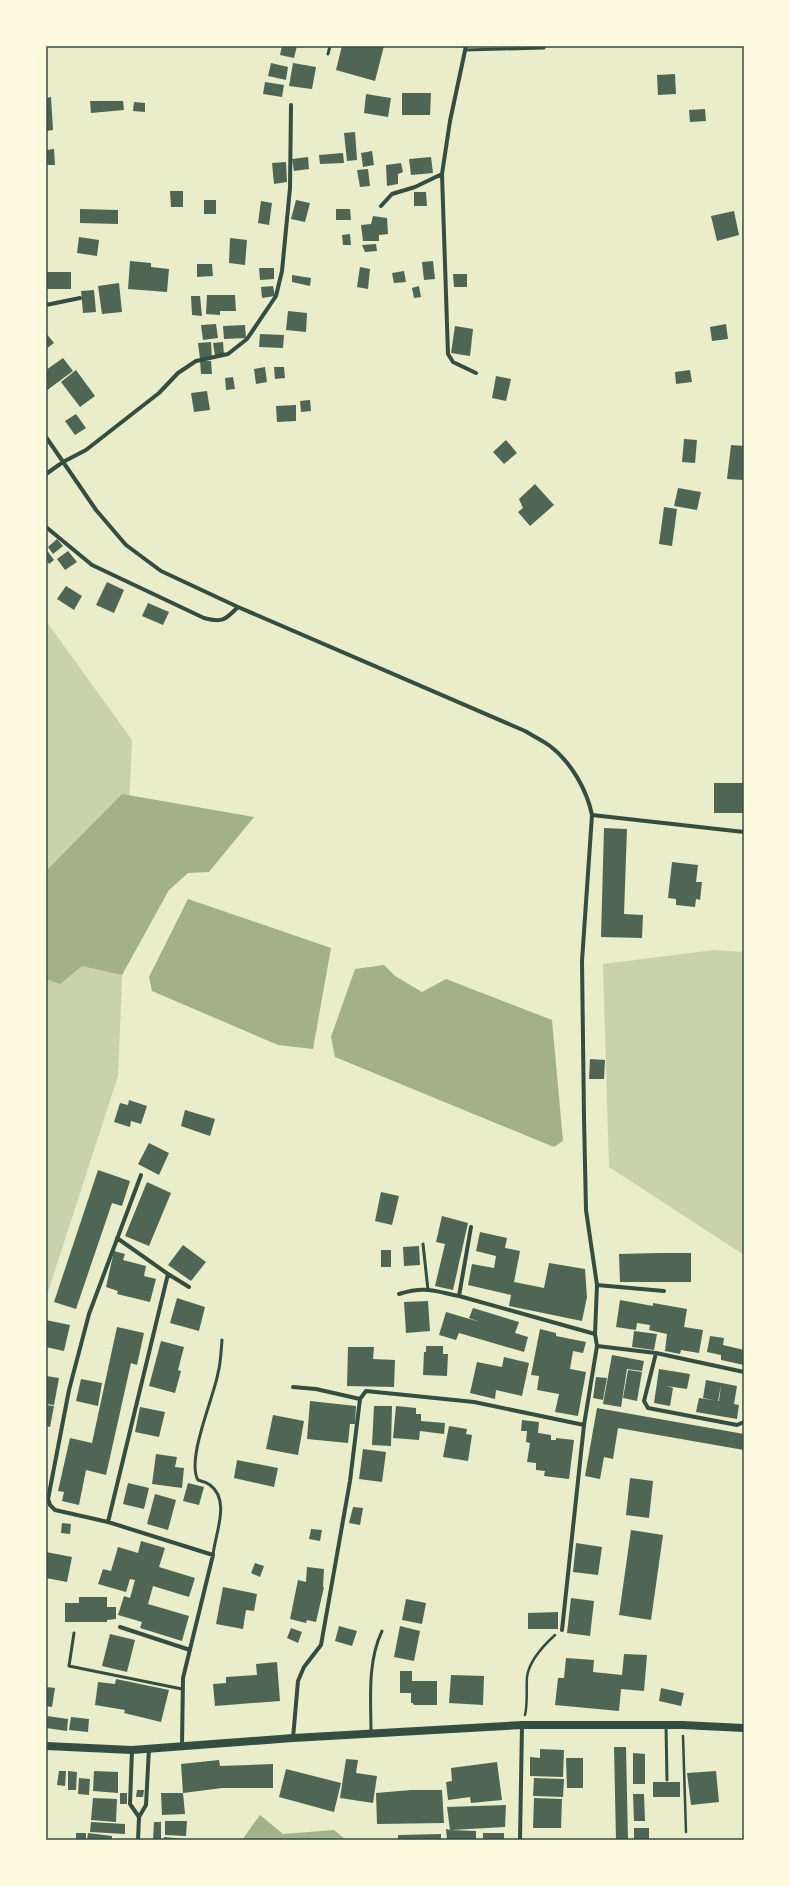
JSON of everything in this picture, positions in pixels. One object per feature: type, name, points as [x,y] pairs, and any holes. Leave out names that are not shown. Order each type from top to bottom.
[{"type":"main road","points":[[46,1746],[132,1750],[182,1745],[522,1724],[682,1725],[744,1728]]},
{"type":"street","points":[[466,48],[450,121],[442,174],[448,354],[454,362],[476,373]]},
{"type":"street","points":[[46,474],[63,462],[86,450],[159,393],[178,373],[196,361],[228,354],[247,340],[276,296],[282,271],[290,188],[290,105]]},
{"type":"street","points":[[381,206],[392,194],[415,187],[442,174]]},
{"type":"street","points":[[46,305],[80,298]]},
{"type":"street","points":[[46,437],[96,510],[126,545],[161,571],[238,607],[525,731],[550,746],[566,763],[580,783],[589,800],[592,815],[582,961],[586,1210],[597,1285],[597,1346],[584,1425],[562,1630]]},
{"type":"street","points":[[46,527],[92,565],[204,618],[218,622],[238,607]]},
{"type":"street","points":[[592,815],[744,832]]},
{"type":"street","points":[[141,1175],[89,1314],[68,1390],[48,1499],[50,1505],[55,1510],[108,1522],[213,1555],[183,1678],[182,1745]]},
{"type":"street","points":[[459,1296],[471,1227]]},
{"type":"street","points":[[117,1238],[189,1287]]},
{"type":"street","points":[[108,1522],[168,1274]]},
{"type":"street","points":[[597,1285],[664,1291]]},
{"type":"street","points":[[399,1294],[416,1289],[459,1296],[596,1334]]},
{"type":"street","points":[[597,1346],[656,1353],[744,1372]]},
{"type":"street","points":[[656,1353],[644,1401],[648,1408],[737,1425],[744,1422]]},
{"type":"street","points":[[293,1387],[316,1389],[360,1399]]},
{"type":"street","points":[[293,1738],[298,1681],[304,1667],[321,1645],[350,1481],[360,1399],[366,1391],[474,1402],[584,1425]]},
{"type":"street","points":[[120,1627],[190,1650]]},
{"type":"street","points":[[520,1840],[522,1724]]},
{"type":"street","points":[[138,1840],[139,1817],[146,1805],[149,1748]]},
{"type":"street","points":[[132,1750],[130,1804],[139,1817]]},
{"type":"lane","points":[[328,54],[330,46]]},
{"type":"lane","points":[[466,48],[544,48]]},
{"type":"lane","points":[[423,1244],[428,1290]]},
{"type":"lane","points":[[213,1555],[221,1507],[219,1497],[210,1485],[198,1480],[194,1469],[202,1422],[218,1373],[222,1340]]},
{"type":"lane","points":[[371,1734],[372,1663],[375,1646],[382,1631]]},
{"type":"lane","points":[[74,1633],[69,1666],[182,1689]]},
{"type":"lane","points":[[666,1725],[667,1780]]},
{"type":"path","points":[[522,1724],[527,1706],[527,1675],[534,1659],[548,1642],[562,1630]]},
{"type":"path","points":[[682,1725],[686,1832]]},
{"type":"shaded area","points":[[46,621],[132,740],[118,1076],[46,1298]]},
{"type":"shaded area","points":[[122,794],[254,817],[209,872],[188,873],[169,890],[122,975],[82,966],[60,984],[46,979],[46,871]]},
{"type":"shaded area","points":[[188,899],[331,948],[313,1049],[278,1045],[152,991],[149,977]]},
{"type":"shaded area","points":[[714,950],[744,952],[744,1255],[609,1167],[603,964]]},
{"type":"shaded area","points":[[384,965],[395,976],[422,992],[446,979],[552,1020],[563,1141],[554,1147],[335,1057],[331,1037],[355,969]]},
{"type":"shaded area","points":[[260,1815],[283,1834],[334,1830],[346,1840],[242,1840]]},
{"type":"building","points":[[282,46],[297,46],[294,58],[280,55]]},
{"type":"building","points":[[342,46],[384,46],[375,81],[336,70]]},
{"type":"building","points":[[271,63],[288,67],[286,80],[268,76]]},
{"type":"building","points":[[293,63],[316,67],[312,89],[289,86]]},
{"type":"building","points":[[675,74],[676,94],[658,95],[657,75]]},
{"type":"building","points":[[265,82],[284,85],[282,97],[263,94]]},
{"type":"building","points":[[402,93],[431,93],[430,115],[402,115]]},
{"type":"building","points":[[366,94],[391,98],[388,117],[364,113]]},
{"type":"building","points":[[51,97],[53,130],[46,131],[46,98]]},
{"type":"building","points":[[90,101],[123,101],[124,110],[91,113]]},
{"type":"building","points":[[134,102],[145,103],[145,112],[133,111]]},
{"type":"building","points":[[705,109],[706,121],[690,122],[689,110]]},
{"type":"building","points":[[355,132],[357,160],[347,161],[344,133]]},
{"type":"building","points":[[54,149],[55,165],[46,165],[46,150]]},
{"type":"building","points":[[372,151],[374,165],[363,167],[361,153]]},
{"type":"building","points":[[343,153],[344,163],[320,164],[319,155]]},
{"type":"building","points":[[308,157],[309,169],[294,171],[292,159]]},
{"type":"building","points":[[431,157],[433,173],[411,175],[409,159]]},
{"type":"building","points":[[286,162],[287,182],[274,184],[272,163]]},
{"type":"building","points":[[401,163],[403,172],[398,174],[398,184],[387,186],[386,165]]},
{"type":"building","points":[[368,169],[370,186],[360,187],[357,170]]},
{"type":"building","points":[[170,191],[183,191],[183,207],[171,207]]},
{"type":"building","points":[[414,192],[426,192],[427,206],[414,206]]},
{"type":"building","points":[[204,200],[216,200],[216,214],[204,214]]},
{"type":"building","points":[[296,200],[310,203],[305,222],[291,219]]},
{"type":"building","points":[[261,201],[272,203],[269,225],[258,223]]},
{"type":"building","points":[[80,209],[118,210],[118,224],[80,223]]},
{"type":"building","points":[[336,209],[350,209],[351,220],[336,220]]},
{"type":"building","points":[[734,211],[739,235],[717,241],[711,216]]},
{"type":"building","points":[[373,216],[387,218],[388,234],[379,235],[379,241],[363,241],[361,225],[371,224]]},
{"type":"building","points":[[350,234],[351,245],[343,245],[342,235]]},
{"type":"building","points":[[79,237],[99,240],[97,256],[77,253]]},
{"type":"building","points":[[230,238],[247,240],[245,265],[229,263]]},
{"type":"building","points":[[376,244],[377,251],[365,252],[362,245]]},
{"type":"building","points":[[130,261],[151,263],[151,267],[169,269],[167,292],[128,289]]},
{"type":"building","points":[[433,261],[435,279],[424,280],[422,262]]},
{"type":"building","points":[[197,264],[212,264],[213,276],[197,277]]},
{"type":"building","points":[[360,267],[370,269],[368,289],[357,287]]},
{"type":"building","points":[[259,268],[274,268],[274,279],[260,280]]},
{"type":"building","points":[[404,271],[406,282],[394,283],[392,273]]},
{"type":"building","points":[[46,272],[71,272],[71,289],[46,289]]},
{"type":"building","points":[[453,274],[467,274],[467,287],[454,287]]},
{"type":"building","points":[[292,275],[311,278],[310,286],[292,282]]},
{"type":"building","points":[[119,283],[122,312],[102,314],[98,286]]},
{"type":"building","points":[[273,286],[275,296],[262,298],[261,287]]},
{"type":"building","points":[[419,286],[421,297],[414,298],[412,288]]},
{"type":"building","points":[[94,290],[96,312],[83,313],[81,291]]},
{"type":"building","points":[[207,295],[235,295],[236,311],[220,311],[220,315],[206,314]]},
{"type":"building","points":[[191,296],[200,296],[202,316],[192,315]]},
{"type":"building","points":[[288,311],[307,313],[306,332],[286,330]]},
{"type":"building","points":[[216,324],[218,338],[203,340],[201,325]]},
{"type":"building","points":[[726,324],[728,339],[712,341],[710,327]]},
{"type":"building","points":[[245,325],[246,338],[224,339],[223,326]]},
{"type":"building","points":[[455,326],[473,329],[470,356],[451,353]]},
{"type":"building","points":[[46,333],[54,343],[46,349]]},
{"type":"building","points":[[260,334],[284,335],[283,348],[259,347]]},
{"type":"building","points":[[211,342],[212,358],[200,359],[198,343]]},
{"type":"building","points":[[223,342],[224,355],[215,356],[213,343]]},
{"type":"building","points":[[63,358],[73,371],[46,391],[46,370]]},
{"type":"building","points":[[200,361],[211,361],[212,374],[201,374]]},
{"type":"building","points":[[265,367],[267,382],[256,384],[254,369]]},
{"type":"building","points":[[274,367],[284,367],[285,378],[275,379]]},
{"type":"building","points":[[76,370],[95,396],[80,407],[61,382]]},
{"type":"building","points":[[690,370],[692,382],[676,384],[675,372]]},
{"type":"building","points":[[496,376],[511,379],[506,401],[492,398]]},
{"type":"building","points":[[233,377],[235,389],[226,390],[225,378]]},
{"type":"building","points":[[207,391],[210,410],[194,412],[191,393]]},
{"type":"building","points":[[310,400],[311,411],[301,412],[300,401]]},
{"type":"building","points":[[296,405],[296,421],[277,422],[276,406]]},
{"type":"building","points":[[76,414],[86,428],[75,435],[65,421]]},
{"type":"building","points":[[684,439],[697,440],[695,463],[682,462]]},
{"type":"building","points":[[506,440],[517,453],[504,464],[493,452]]},
{"type":"building","points":[[731,445],[744,446],[743,480],[727,479]]},
{"type":"building","points":[[535,484],[554,505],[530,526],[518,512],[523,508],[519,499]]},
{"type":"building","points":[[678,488],[701,492],[697,510],[674,506]]},
{"type":"building","points":[[664,507],[677,509],[672,546],[659,544]]},
{"type":"building","points":[[57,539],[63,546],[53,554],[48,547]]},
{"type":"building","points":[[46,549],[54,560],[49,564],[46,559]]},
{"type":"building","points":[[68,551],[77,562],[65,570],[57,559]]},
{"type":"building","points":[[107,582],[124,590],[114,613],[96,605]]},
{"type":"building","points":[[66,586],[82,596],[74,610],[57,599]]},
{"type":"building","points":[[148,603],[169,612],[163,625],[142,616]]},
{"type":"building","points":[[714,783],[744,783],[744,813],[714,813]]},
{"type":"building","points":[[604,828],[627,829],[624,914],[643,915],[642,938],[601,937]]},
{"type":"building","points":[[672,862],[698,865],[696,882],[702,882],[700,900],[696,899],[695,907],[676,905],[676,899],[668,898]]},
{"type":"building","points":[[590,1059],[605,1060],[604,1079],[589,1079]]},
{"type":"building","points":[[129,1100],[147,1106],[141,1124],[131,1121],[130,1127],[114,1122],[120,1103],[128,1105]]},
{"type":"building","points":[[185,1110],[215,1119],[210,1136],[181,1126]]},
{"type":"building","points":[[149,1143],[169,1153],[159,1175],[138,1164]]},
{"type":"building","points":[[98,1170],[130,1181],[122,1206],[112,1203],[76,1309],[54,1302]]},
{"type":"building","points":[[147,1182],[171,1193],[149,1246],[125,1236]]},
{"type":"building","points":[[381,1192],[399,1196],[392,1225],[375,1221]]},
{"type":"building","points":[[442,1216],[468,1223],[453,1290],[435,1286],[445,1244],[436,1242]]},
{"type":"building","points":[[480,1232],[507,1238],[505,1248],[520,1251],[514,1282],[544,1288],[549,1263],[585,1269],[587,1297],[582,1321],[509,1306],[511,1295],[468,1285],[472,1264],[494,1268],[496,1256],[476,1251]]},
{"type":"building","points":[[183,1245],[206,1262],[191,1281],[168,1265]]},
{"type":"building","points":[[419,1246],[420,1265],[404,1266],[403,1247]]},
{"type":"building","points":[[381,1250],[391,1250],[391,1267],[381,1267]]},
{"type":"building","points":[[114,1251],[125,1254],[123,1260],[146,1266],[144,1276],[156,1279],[150,1302],[117,1294],[118,1291],[106,1287]]},
{"type":"building","points":[[691,1253],[691,1282],[620,1282],[619,1254]]},
{"type":"building","points":[[177,1298],[205,1307],[199,1331],[170,1323]]},
{"type":"building","points":[[620,1300],[653,1306],[653,1303],[687,1309],[684,1327],[703,1330],[699,1353],[681,1350],[680,1354],[665,1351],[667,1334],[649,1330],[650,1325],[637,1323],[636,1330],[616,1327]]},
{"type":"building","points":[[428,1301],[430,1331],[406,1333],[404,1302]]},
{"type":"building","points":[[473,1308],[519,1322],[515,1333],[528,1337],[524,1352],[459,1333],[456,1340],[439,1335],[446,1312],[480,1322],[469,1318]]},
{"type":"building","points":[[46,1320],[70,1325],[64,1351],[46,1347]]},
{"type":"building","points":[[117,1327],[144,1333],[137,1365],[131,1363],[106,1475],[86,1470],[79,1505],[62,1501],[64,1492],[58,1491],[70,1438],[92,1443]]},
{"type":"building","points":[[540,1329],[556,1333],[556,1336],[586,1342],[583,1353],[573,1351],[570,1369],[586,1372],[578,1416],[555,1412],[559,1394],[537,1390],[539,1376],[531,1375]]},
{"type":"building","points":[[634,1331],[657,1334],[654,1350],[632,1347]]},
{"type":"building","points":[[710,1336],[724,1338],[723,1345],[744,1350],[744,1365],[721,1360],[721,1355],[707,1352]]},
{"type":"building","points":[[161,1341],[184,1347],[178,1370],[181,1371],[175,1393],[149,1386]]},
{"type":"building","points":[[426,1346],[443,1346],[443,1354],[448,1354],[447,1376],[423,1375],[424,1352],[426,1352]]},
{"type":"building","points":[[348,1347],[374,1347],[373,1359],[395,1360],[394,1387],[347,1386]]},
{"type":"building","points":[[612,1355],[644,1361],[642,1371],[627,1369],[621,1407],[603,1404]]},
{"type":"building","points":[[504,1357],[529,1363],[522,1396],[496,1390],[495,1399],[470,1393],[477,1362],[502,1367]]},
{"type":"building","points":[[659,1369],[690,1374],[687,1389],[666,1386],[673,1388],[670,1406],[654,1403]]},
{"type":"building","points":[[628,1370],[642,1372],[637,1401],[623,1398]]},
{"type":"building","points":[[46,1376],[59,1378],[54,1405],[46,1404]]},
{"type":"building","points":[[596,1377],[607,1378],[603,1400],[593,1398]]},
{"type":"building","points":[[81,1379],[102,1383],[98,1406],[76,1401]]},
{"type":"building","points":[[706,1380],[737,1386],[734,1404],[739,1405],[737,1419],[696,1412],[699,1398],[715,1400],[703,1398]]},
{"type":"building","points":[[310,1401],[356,1406],[355,1424],[350,1424],[348,1443],[307,1439]]},
{"type":"building","points":[[46,1405],[54,1406],[50,1427],[46,1426]]},
{"type":"building","points":[[374,1406],[392,1406],[391,1446],[372,1445]]},
{"type":"building","points":[[396,1406],[416,1408],[416,1414],[421,1414],[421,1421],[445,1423],[444,1434],[420,1431],[419,1440],[393,1438]]},
{"type":"building","points":[[140,1407],[165,1412],[159,1437],[135,1432]]},
{"type":"building","points":[[597,1408],[744,1434],[744,1450],[618,1428],[613,1459],[604,1457],[600,1479],[585,1476]]},
{"type":"building","points":[[273,1415],[304,1421],[298,1455],[266,1449]]},
{"type":"building","points":[[522,1420],[539,1422],[538,1433],[551,1435],[551,1440],[556,1440],[556,1438],[574,1440],[569,1479],[544,1476],[545,1471],[536,1470],[536,1463],[527,1462],[530,1443],[526,1442],[527,1431],[521,1431]]},
{"type":"building","points":[[449,1426],[467,1429],[466,1434],[472,1435],[468,1461],[443,1457]]},
{"type":"building","points":[[363,1449],[386,1452],[382,1482],[359,1479]]},
{"type":"building","points":[[156,1454],[177,1457],[175,1467],[184,1468],[182,1488],[152,1484]]},
{"type":"building","points":[[237,1460],[278,1468],[274,1487],[234,1478]]},
{"type":"building","points":[[630,1478],[653,1481],[649,1518],[626,1515]]},
{"type":"building","points":[[128,1483],[149,1488],[144,1509],[123,1504]]},
{"type":"building","points":[[188,1483],[204,1487],[199,1505],[183,1501]]},
{"type":"building","points":[[155,1494],[176,1500],[168,1530],[147,1524]]},
{"type":"building","points":[[353,1507],[363,1508],[360,1525],[349,1523]]},
{"type":"building","points":[[62,1523],[71,1524],[70,1534],[61,1533]]},
{"type":"building","points":[[311,1529],[322,1530],[320,1541],[309,1539]]},
{"type":"building","points":[[631,1530],[663,1535],[651,1620],[619,1615]]},
{"type":"building","points":[[141,1541],[165,1548],[159,1567],[195,1578],[189,1597],[153,1586],[148,1604],[189,1616],[182,1641],[140,1628],[142,1622],[118,1615],[124,1596],[130,1598],[135,1580],[130,1579],[126,1592],[98,1584],[103,1569],[111,1571],[118,1547],[138,1553]]},
{"type":"building","points":[[576,1543],[602,1547],[598,1575],[573,1572]]},
{"type":"building","points":[[46,1552],[72,1557],[67,1582],[46,1578]]},
{"type":"building","points":[[255,1563],[264,1566],[260,1577],[251,1573]]},
{"type":"building","points":[[307,1567],[324,1569],[324,1587],[316,1622],[307,1620],[306,1623],[290,1619],[298,1580],[306,1582]]},
{"type":"building","points":[[223,1587],[257,1594],[254,1611],[246,1610],[243,1629],[216,1624]]},
{"type":"building","points":[[79,1597],[107,1597],[107,1607],[116,1607],[116,1619],[107,1620],[107,1622],[65,1622],[65,1603],[79,1603]]},
{"type":"building","points":[[571,1598],[594,1601],[590,1636],[567,1633]]},
{"type":"building","points":[[406,1599],[426,1603],[422,1624],[402,1620]]},
{"type":"building","points":[[558,1612],[558,1629],[528,1629],[528,1613]]},
{"type":"building","points":[[339,1626],[357,1631],[352,1646],[335,1641]]},
{"type":"building","points":[[400,1626],[420,1631],[414,1661],[394,1657]]},
{"type":"building","points":[[291,1628],[302,1632],[298,1643],[287,1638]]},
{"type":"building","points":[[110,1634],[135,1640],[127,1672],[102,1666]]},
{"type":"building","points":[[624,1654],[647,1655],[644,1691],[621,1689],[619,1711],[555,1705],[558,1678],[564,1678],[566,1658],[594,1660],[593,1672],[622,1675]]},
{"type":"building","points":[[277,1662],[280,1701],[215,1706],[213,1684],[226,1683],[226,1677],[257,1675],[256,1664]]},
{"type":"building","points":[[400,1671],[412,1671],[412,1681],[437,1681],[437,1705],[414,1705],[411,1703],[411,1693],[400,1693]]},
{"type":"building","points":[[451,1675],[484,1676],[483,1705],[449,1703]]},
{"type":"building","points":[[116,1679],[169,1690],[161,1722],[124,1713],[125,1710],[95,1705],[98,1682],[115,1684]]},
{"type":"building","points":[[46,1687],[55,1688],[52,1707],[46,1706]]},
{"type":"building","points":[[661,1688],[684,1693],[681,1706],[659,1701]]},
{"type":"building","points":[[47,1716],[68,1719],[67,1731],[46,1728]]},
{"type":"building","points":[[71,1717],[89,1719],[88,1732],[69,1730]]},
{"type":"building","points":[[614,1747],[626,1747],[628,1840],[616,1840]]},
{"type":"building","points":[[540,1749],[564,1750],[563,1777],[530,1776],[530,1757],[540,1758]]},
{"type":"building","points":[[633,1753],[645,1754],[645,1784],[633,1784]]},
{"type":"building","points":[[566,1758],[583,1758],[583,1788],[567,1788]]},
{"type":"building","points":[[346,1759],[358,1760],[356,1773],[377,1776],[373,1803],[340,1798]]},
{"type":"building","points":[[219,1760],[220,1766],[273,1764],[273,1788],[222,1788],[183,1793],[181,1764]]},
{"type":"building","points":[[497,1762],[502,1800],[471,1803],[470,1797],[448,1800],[446,1782],[452,1781],[451,1768]]},
{"type":"building","points":[[286,1769],[341,1783],[334,1812],[279,1797]]},
{"type":"building","points":[[59,1771],[66,1771],[65,1786],[57,1785]]},
{"type":"building","points":[[68,1771],[77,1772],[76,1790],[68,1790]]},
{"type":"building","points":[[94,1771],[118,1772],[118,1793],[93,1791]]},
{"type":"building","points":[[716,1771],[719,1802],[691,1805],[687,1773]]},
{"type":"building","points":[[79,1778],[90,1779],[89,1795],[78,1794]]},
{"type":"building","points":[[534,1778],[564,1779],[563,1797],[533,1796]]},
{"type":"building","points":[[653,1782],[680,1782],[680,1797],[653,1797]]},
{"type":"building","points":[[137,1790],[144,1790],[143,1797],[136,1797]]},
{"type":"building","points":[[411,1790],[442,1790],[444,1823],[377,1824],[376,1793]]},
{"type":"building","points":[[120,1793],[127,1793],[127,1804],[120,1804]]},
{"type":"building","points":[[161,1793],[183,1793],[185,1814],[162,1815]]},
{"type":"building","points":[[633,1794],[644,1794],[645,1821],[634,1821]]},
{"type":"building","points":[[93,1798],[117,1799],[116,1822],[91,1820]]},
{"type":"building","points":[[534,1798],[562,1799],[561,1828],[533,1828]]},
{"type":"building","points":[[506,1805],[505,1827],[451,1830],[476,1831],[476,1840],[447,1840],[446,1829],[450,1830],[447,1807]]},
{"type":"building","points":[[165,1821],[187,1821],[186,1836],[165,1835]]},
{"type":"building","points":[[91,1822],[125,1824],[125,1834],[90,1832]]},
{"type":"building","points":[[154,1822],[161,1822],[161,1840],[153,1840]]},
{"type":"building","points":[[634,1828],[649,1828],[649,1840],[634,1840]]},
{"type":"building","points":[[76,1833],[86,1833],[86,1840],[76,1840]]},
{"type":"building","points":[[88,1833],[112,1836],[112,1840],[87,1840]]},
{"type":"building","points":[[483,1833],[504,1833],[504,1840],[483,1840]]},
{"type":"building","points":[[441,1834],[441,1840],[398,1840],[398,1835]]},
{"type":"building","points":[[164,1837],[183,1839],[183,1840],[164,1840]]}]
